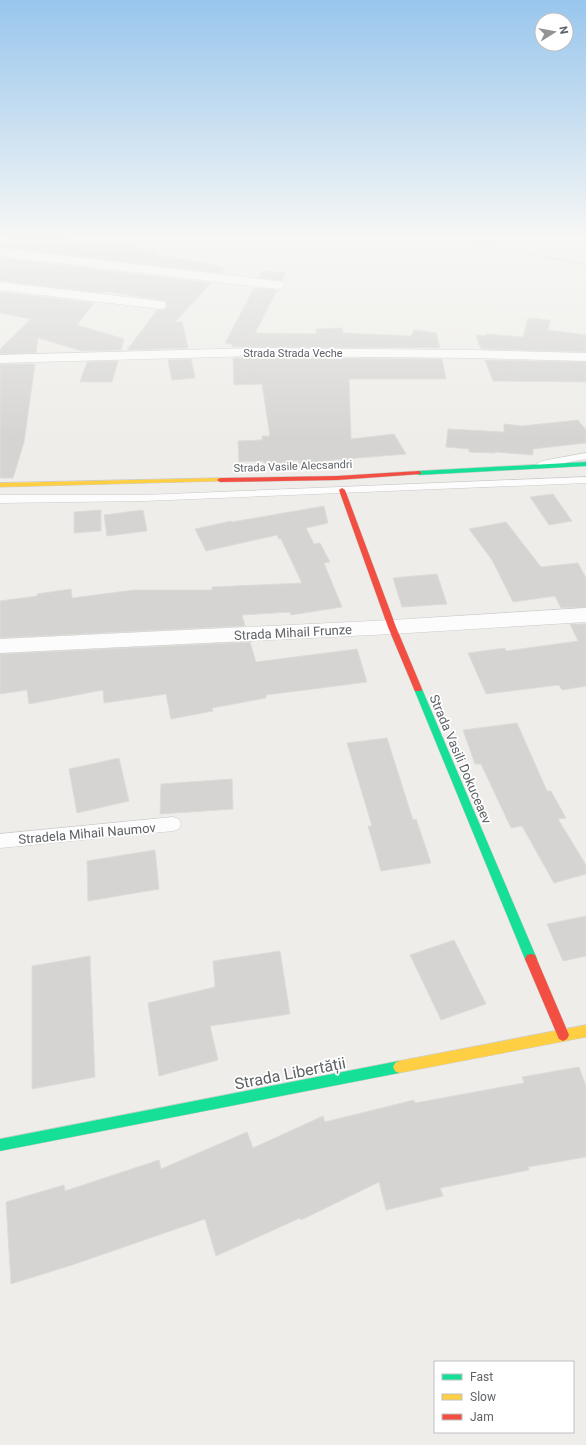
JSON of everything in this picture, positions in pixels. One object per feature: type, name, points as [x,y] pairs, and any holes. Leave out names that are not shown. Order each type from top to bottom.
[{"type":"street","points":[[147,303],[160,305]]},
{"type":"street","name":"Strada Strada Veche","points":[[0,359],[257,352],[472,354],[586,357]]},
{"type":"street","name":"Strada Vasile Alecsandri","points":[[0,485],[337,478],[586,464]]},
{"type":"street","name":"Strada Vasili Dokuceaev","points":[[342,490],[392,627],[563,1035]]},
{"type":"street","name":"Strada Mihail Frunze","points":[[0,646],[392,627],[586,615]]},
{"type":"street","name":"Strada Libertății","points":[[0,1145],[586,1030]]},
{"type":"lane","points":[[529,467],[586,456]]},
{"type":"lane","points":[[0,499],[144,498],[586,480]]},
{"type":"lane","name":"Stradela Mihail Naumov","points":[[0,841],[173,824]]},
{"type":"building","points":[[0,303],[94,303],[77,325],[124,339],[121,350],[82,351],[38,338],[36,353],[0,354],[0,349],[31,319],[0,313]]},
{"type":"building","points":[[166,303],[192,303],[175,322],[182,322],[188,348],[127,350],[157,310],[166,308]]},
{"type":"building","points":[[246,303],[270,303],[255,333],[316,334],[316,329],[342,328],[343,333],[411,336],[414,330],[436,333],[440,348],[232,347],[232,344],[225,343]]},
{"type":"building","points":[[528,318],[550,320],[548,330],[586,335],[586,352],[481,349],[476,335],[486,336],[487,334],[523,337]]},
{"type":"building","points":[[233,358],[442,359],[446,379],[349,379],[351,439],[394,434],[406,454],[299,463],[299,460],[288,461],[288,463],[263,463],[263,461],[239,462],[238,441],[262,440],[262,436],[270,436],[262,384],[234,385]]},
{"type":"building","points":[[191,359],[195,378],[172,380],[168,360]]},
{"type":"building","points":[[485,360],[586,362],[586,382],[493,381]]},
{"type":"building","points":[[118,361],[112,382],[80,382],[87,362]]},
{"type":"building","points":[[0,364],[35,364],[24,442],[13,478],[0,478]]},
{"type":"building","points":[[578,420],[586,430],[586,443],[533,449],[533,455],[495,452],[469,452],[469,449],[446,447],[448,429],[504,432],[504,424],[522,426]]},
{"type":"building","points":[[553,494],[572,521],[549,525],[530,497]]},
{"type":"building","points":[[324,506],[328,523],[306,528],[314,544],[320,543],[330,562],[324,563],[342,607],[291,615],[290,612],[242,615],[245,626],[0,638],[0,601],[37,596],[37,594],[71,589],[72,598],[134,590],[212,590],[212,587],[302,583],[281,539],[279,539],[277,535],[206,551],[195,529],[231,521]]},
{"type":"building","points":[[101,510],[101,531],[74,533],[74,512]]},
{"type":"building","points":[[143,510],[147,531],[107,536],[104,515]]},
{"type":"building","points":[[506,522],[541,567],[578,563],[586,578],[586,607],[561,608],[555,596],[513,602],[492,560],[469,529]]},
{"type":"building","points":[[437,574],[447,604],[402,607],[393,578]]},
{"type":"building","points":[[570,624],[586,624],[586,686],[562,690],[559,685],[486,694],[468,653],[505,648],[506,651],[578,641]]},
{"type":"building","points":[[250,642],[256,662],[357,649],[367,682],[266,695],[266,698],[212,708],[213,711],[171,719],[166,694],[104,703],[103,690],[29,704],[27,690],[0,694],[0,654]]},
{"type":"building","points":[[517,723],[547,791],[551,791],[566,818],[558,819],[586,865],[586,874],[554,883],[522,826],[511,828],[481,764],[475,764],[463,730]]},
{"type":"building","points":[[387,738],[413,820],[416,819],[431,863],[381,871],[368,826],[372,826],[347,743]]},
{"type":"building","points":[[119,758],[129,801],[77,813],[69,769]]},
{"type":"building","points":[[232,779],[233,809],[160,814],[161,784]]},
{"type":"building","points":[[155,850],[159,889],[88,901],[87,861]]},
{"type":"building","points":[[586,916],[586,956],[563,961],[547,924]]},
{"type":"building","points":[[454,940],[486,1004],[441,1020],[410,955]]},
{"type":"building","points":[[280,951],[290,1014],[210,1026],[218,1060],[159,1076],[148,1003],[215,987],[213,961]]},
{"type":"building","points":[[90,956],[95,1077],[32,1089],[32,966]]},
{"type":"building","points":[[579,1067],[586,1086],[586,1157],[528,1167],[529,1170],[440,1188],[443,1196],[386,1210],[379,1182],[301,1220],[300,1218],[216,1256],[205,1219],[72,1265],[11,1284],[6,1202],[64,1185],[65,1191],[159,1160],[161,1169],[247,1132],[253,1148],[323,1116],[325,1122],[414,1100],[415,1103],[524,1083],[522,1077]]},
{"type":"traffic: fast","points":[[419,473],[586,464]]},
{"type":"traffic: fast","points":[[418,689],[531,959]]},
{"type":"traffic: fast","points":[[0,1145],[399,1067]]},
{"type":"traffic: slow","points":[[0,485],[220,480]]},
{"type":"traffic: slow","points":[[399,1067],[586,1031]]},
{"type":"traffic: jam","points":[[220,480],[337,478],[419,473]]},
{"type":"traffic: jam","points":[[342,490],[392,627],[418,689]]},
{"type":"traffic: jam","points":[[531,959],[563,1035]]}]
